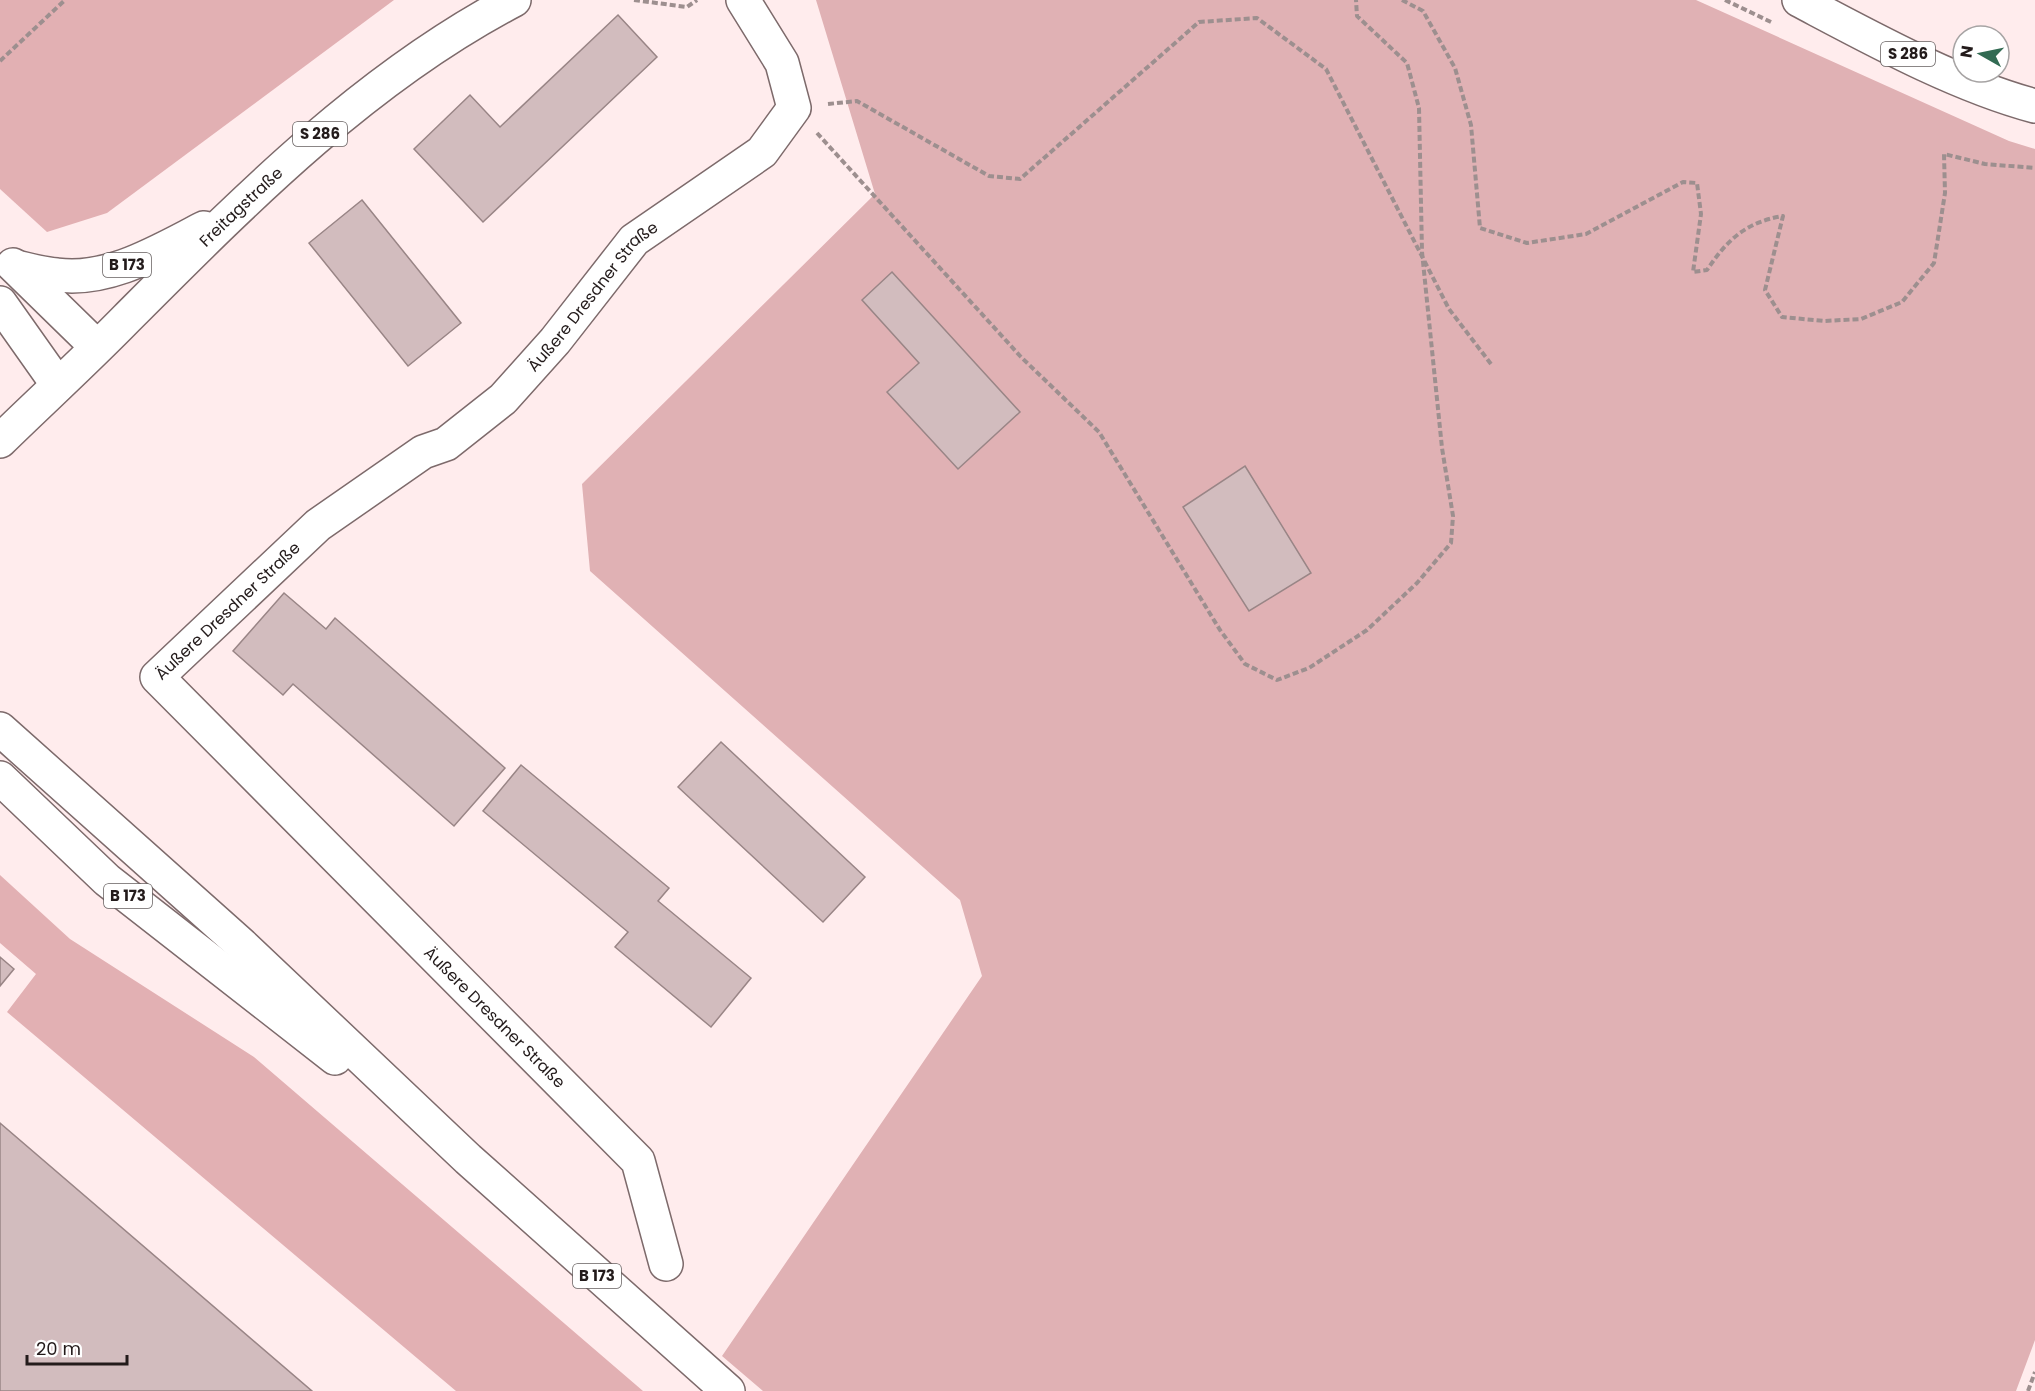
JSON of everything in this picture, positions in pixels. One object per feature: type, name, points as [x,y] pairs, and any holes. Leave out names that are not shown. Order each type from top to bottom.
[{"type":"main road","name":"Freitagstraße","points":[[97,347],[230,215],[311,141],[414,59],[514,0]]},
{"type":"main road","points":[[743,0],[782,63],[794,108]]},
{"type":"main road","name":"S 286","points":[[1799,0],[1859,32],[1967,81],[2028,104]]},
{"type":"main road","name":"Äußere Dresdner Straße","points":[[666,1264],[639,1161],[157,677],[318,525],[423,453],[446,444],[503,399],[555,341],[634,240],[762,152],[794,108]]},
{"type":"main road","name":"B 173","points":[[8,260],[59,276],[98,273],[133,263],[230,215]]},
{"type":"main road","name":"B 173","points":[[8,260],[97,347]]},
{"type":"main road","points":[[0,303],[58,385]]},
{"type":"main road","name":"S 286","points":[[0,441],[97,347]]},
{"type":"main road","name":"B 173","points":[[0,729],[242,945],[468,1159],[728,1391]]},
{"type":"main road","name":"B 173","points":[[0,778],[107,880],[264,1005],[468,1159]]},
{"type":"path","points":[[0,62],[65,0]]},
{"type":"path","points":[[634,0],[687,7],[697,0]]},
{"type":"path","points":[[794,108],[1021,357],[1099,432],[1220,630],[1245,664],[1277,680],[1309,668],[1367,630],[1417,583],[1451,543],[1453,516],[1442,448],[1422,252],[1419,108],[1407,63],[1356,16],[1356,0]]},
{"type":"path","points":[[1402,0],[1423,11],[1455,68],[1471,125],[1480,228],[1527,243],[1586,234],[1683,182],[1697,183],[1701,214],[1693,272],[1707,270],[1725,244],[1742,231],[1764,219],[1783,216],[1765,290],[1782,317],[1824,321],[1862,319],[1902,302],[1934,263],[1946,193],[1944,154],[1985,164],[2035,168]]},
{"type":"path","points":[[794,108],[857,101],[989,176],[1020,179],[1198,22],[1257,18],[1326,69],[1422,252],[1449,309],[1491,364]]},
{"type":"path","points":[[2028,1391],[2035,1372]]},
{"type":"shaded area","points":[[0,0],[394,0],[107,213],[47,232],[0,189]]},
{"type":"shaded area","points":[[816,0],[1696,0],[2009,141],[2035,149],[2035,1340],[2016,1391],[763,1391],[722,1356],[982,976],[960,900],[590,571],[582,484],[875,194]]},
{"type":"shaded area","points":[[0,875],[70,939],[254,1057],[643,1391],[456,1391],[7,1012],[36,974],[0,943]]},
{"type":"building","points":[[618,15],[657,57],[483,222],[414,149],[470,95],[500,127]]},
{"type":"building","points":[[362,200],[461,323],[408,366],[309,243]]},
{"type":"building","points":[[892,272],[1020,412],[958,469],[887,392],[919,363],[862,300]]},
{"type":"building","points":[[1245,466],[1311,573],[1249,611],[1183,507]]},
{"type":"building","points":[[284,593],[326,629],[335,618],[505,768],[454,826],[293,684],[283,695],[233,651]]},
{"type":"building","points":[[721,742],[865,877],[823,922],[678,787]]},
{"type":"building","points":[[521,765],[669,888],[658,901],[751,978],[711,1027],[615,947],[628,932],[483,811]]},
{"type":"building","points":[[0,957],[14,969],[0,986]]},
{"type":"building","points":[[0,1123],[312,1391],[0,1391]]}]
